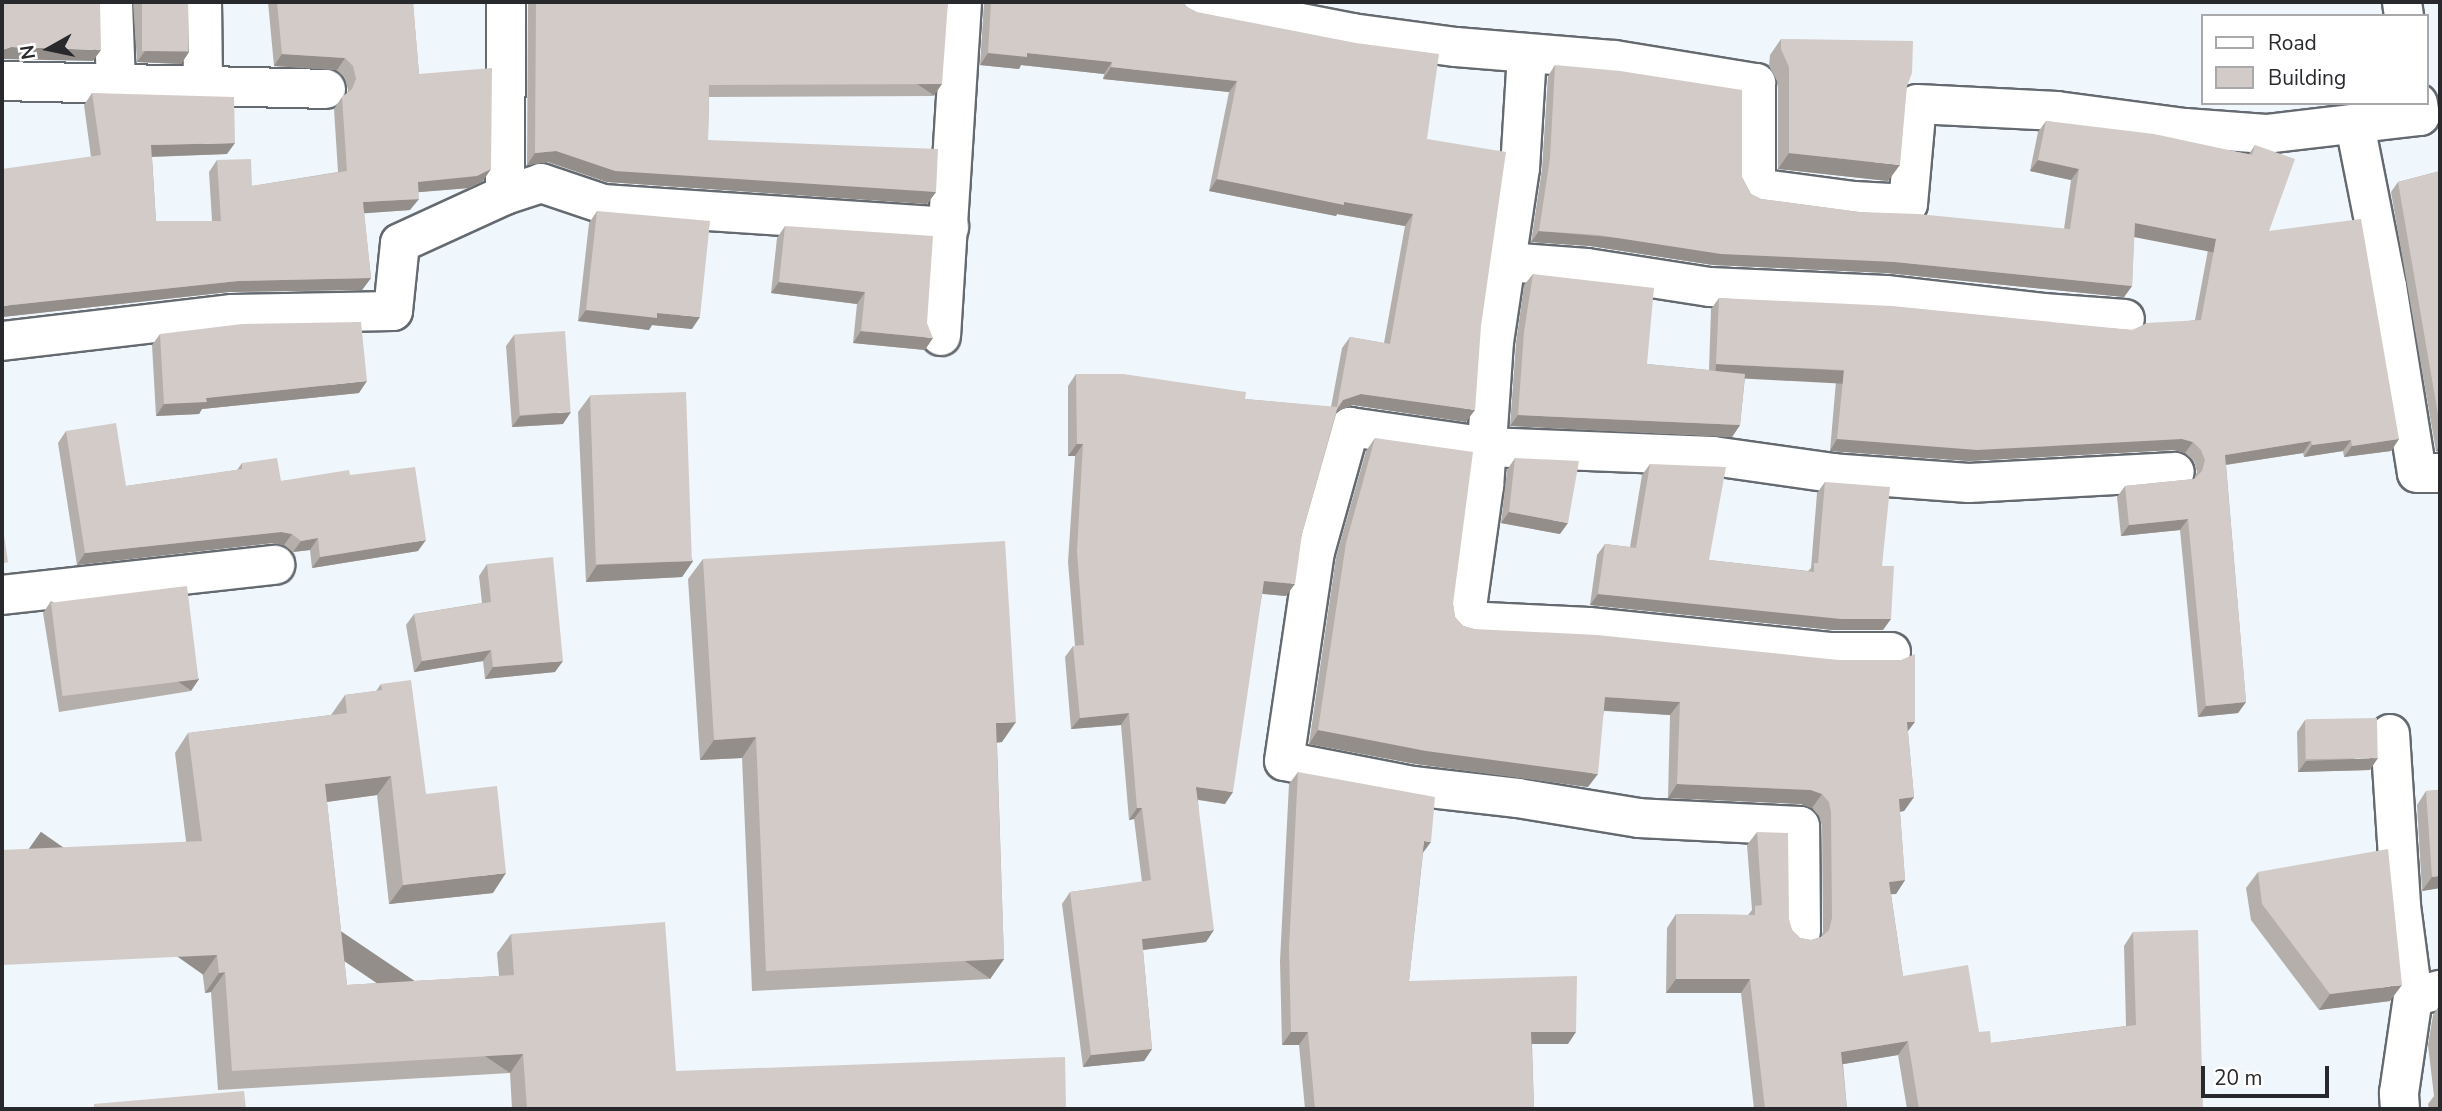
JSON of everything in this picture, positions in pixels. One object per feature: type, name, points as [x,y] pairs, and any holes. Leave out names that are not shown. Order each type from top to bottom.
[{"type":"street","points":[[113,2],[116,83]]},
{"type":"street","points":[[202,2],[203,85]]},
{"type":"street","points":[[505,195],[506,2]]},
{"type":"street","points":[[942,336],[962,2]]},
{"type":"street","points":[[1194,2],[1352,33],[1527,54],[1615,60],[1756,83],[1756,188],[1854,201],[1908,204],[1917,104],[2057,111],[2185,128],[2266,134],[2420,116],[2418,105]]},
{"type":"street","points":[[1527,54],[1520,168],[1494,341],[1487,447],[1465,621],[1601,628],[1832,652],[1891,652]]},
{"type":"street","points":[[2,81],[326,89]]},
{"type":"street","points":[[2355,125],[2387,286],[2417,473],[2440,473]]},
{"type":"street","points":[[2,341],[232,314],[393,312],[400,243],[505,195],[541,183],[603,204],[949,228]]},
{"type":"street","points":[[1506,262],[1587,268],[1710,286],[1886,295],[2043,313],[2125,319]]},
{"type":"street","points":[[1801,932],[1800,826],[1639,818],[1518,798],[1413,786],[1284,761],[1315,552],[1350,427],[1487,447],[1600,454],[1713,456],[1832,473],[1969,483],[2175,472]]},
{"type":"street","points":[[2,596],[275,565]]},
{"type":"street","points":[[2390,734],[2401,906],[2427,994],[2399,1093],[2400,1109]]},
{"type":"building","points":[[2,2],[100,2],[101,50],[11,47],[2,50]]},
{"type":"building","points":[[142,2],[188,2],[188,51],[142,51]]},
{"type":"building","points":[[277,2],[413,2],[419,74],[492,68],[491,169],[477,176],[418,182],[419,199],[363,202],[371,278],[238,281],[2,306],[2,169],[101,155],[92,93],[234,97],[235,143],[151,145],[156,221],[221,221],[217,160],[251,159],[252,186],[347,171],[342,97],[352,89],[356,79],[353,66],[345,58],[282,54]]},
{"type":"building","points":[[536,2],[948,2],[942,84],[709,85],[708,140],[938,149],[936,192],[615,171],[556,151],[535,153]]},
{"type":"building","points":[[991,2],[1183,2],[1197,12],[1356,43],[1439,54],[1427,139],[1506,152],[1481,326],[1475,410],[1361,394],[1343,400],[1337,409],[1302,534],[1295,584],[1264,581],[1233,792],[1196,787],[1214,930],[1142,939],[1152,1049],[1091,1055],[1070,892],[1151,880],[1142,808],[1137,808],[1129,713],[1080,718],[1073,646],[1084,645],[1077,551],[1083,444],[1077,444],[1076,374],[1123,374],[1246,392],[1245,399],[1337,407],[1350,337],[1390,344],[1413,214],[1344,202],[1344,205],[1217,179],[1237,81],[1111,67],[1112,62],[1027,53],[1027,57],[988,53]]},
{"type":"building","points":[[1781,39],[1913,41],[1912,73],[1907,86],[1900,165],[1789,153],[1789,67],[1781,49]]},
{"type":"building","points":[[1555,65],[1620,71],[1742,90],[1742,177],[1751,194],[1761,199],[1859,212],[1918,214],[2070,229],[2079,169],[2038,160],[2046,121],[2154,134],[2252,155],[2255,145],[2295,159],[2269,231],[2361,219],[2399,439],[2352,446],[2351,440],[2312,445],[2311,441],[2225,455],[2246,702],[2206,706],[2188,519],[2129,525],[2125,486],[2194,479],[2202,471],[2205,460],[2201,450],[2193,442],[2182,439],[1977,450],[1837,439],[1844,370],[1716,364],[1719,298],[1892,306],[2132,330],[2147,323],[2201,320],[2216,239],[2135,223],[2132,286],[1895,262],[1721,254],[1598,235],[1539,231],[1550,158]]},
{"type":"building","points":[[2440,171],[2440,426],[2398,182]]},
{"type":"building","points":[[597,211],[710,221],[700,317],[657,313],[657,318],[586,310]]},
{"type":"building","points":[[785,226],[933,236],[927,323],[933,338],[861,331],[865,292],[779,282]]},
{"type":"building","points":[[1533,274],[1654,288],[1647,364],[1745,374],[1740,425],[1518,415],[1524,332]]},
{"type":"building","points":[[361,322],[367,381],[206,398],[207,402],[164,404],[160,334],[242,324]]},
{"type":"building","points":[[565,331],[571,412],[520,415],[514,335]]},
{"type":"building","points":[[686,392],[692,561],[596,564],[590,395]]},
{"type":"building","points":[[116,423],[126,486],[242,469],[242,463],[277,458],[281,481],[349,470],[350,475],[415,467],[426,540],[320,557],[318,538],[301,541],[292,534],[281,532],[85,553],[66,431]]},
{"type":"building","points":[[1375,438],[1473,452],[1453,604],[1455,617],[1463,626],[1474,629],[1597,635],[1839,660],[1901,660],[1915,654],[1915,722],[1907,722],[1914,797],[1899,799],[1905,880],[1889,882],[1903,976],[1968,965],[1979,1032],[1990,1031],[1991,1043],[2136,1025],[2133,932],[2198,930],[2203,1109],[1919,1109],[1908,1041],[1841,1052],[1847,1109],[1765,1109],[1750,979],[1676,979],[1676,914],[1755,915],[1755,906],[1762,905],[1757,832],[1788,833],[1789,919],[1792,930],[1800,938],[1811,940],[1821,937],[1829,930],[1832,918],[1829,802],[1822,794],[1811,790],[1677,784],[1680,702],[1605,697],[1598,774],[1426,751],[1318,730],[1346,543]]},
{"type":"building","points":[[1515,458],[1579,461],[1568,523],[1509,512]]},
{"type":"building","points":[[1650,464],[1726,467],[1709,560],[1814,572],[1814,563],[1818,563],[1825,482],[1890,487],[1882,566],[1894,566],[1891,619],[1841,619],[1598,594],[1605,544],[1636,548]]},
{"type":"building","points":[[2,528],[8,562],[2,564]]},
{"type":"building","points":[[1005,541],[1016,722],[996,723],[1004,959],[766,971],[756,737],[714,740],[703,559]]},
{"type":"building","points":[[553,557],[563,661],[493,667],[491,650],[422,661],[414,614],[491,602],[487,564]]},
{"type":"building","points":[[187,586],[198,679],[62,696],[51,603]]},
{"type":"building","points":[[411,680],[426,794],[497,786],[506,873],[403,885],[391,776],[325,784],[347,985],[514,975],[511,934],[665,922],[676,1071],[1065,1057],[1066,1109],[527,1109],[523,1054],[232,1071],[225,972],[219,973],[217,955],[2,965],[2,850],[202,841],[188,733],[347,713],[345,695],[382,690],[381,684]]},
{"type":"building","points":[[2377,718],[2378,758],[2306,759],[2305,719]]},
{"type":"building","points":[[1298,772],[1435,797],[1431,842],[1424,841],[1409,981],[1577,976],[1576,1032],[1531,1032],[1534,1109],[1315,1109],[1308,1032],[1291,1032],[1289,948]]},
{"type":"building","points":[[2440,790],[2440,876],[2432,877],[2426,791]]},
{"type":"building","points":[[2388,849],[2402,985],[2330,994],[2262,904],[2258,872]]},
{"type":"building","points":[[2440,1014],[2440,1054],[2438,1031]]},
{"type":"building","points":[[244,1091],[246,1109],[94,1109],[94,1104]]}]
